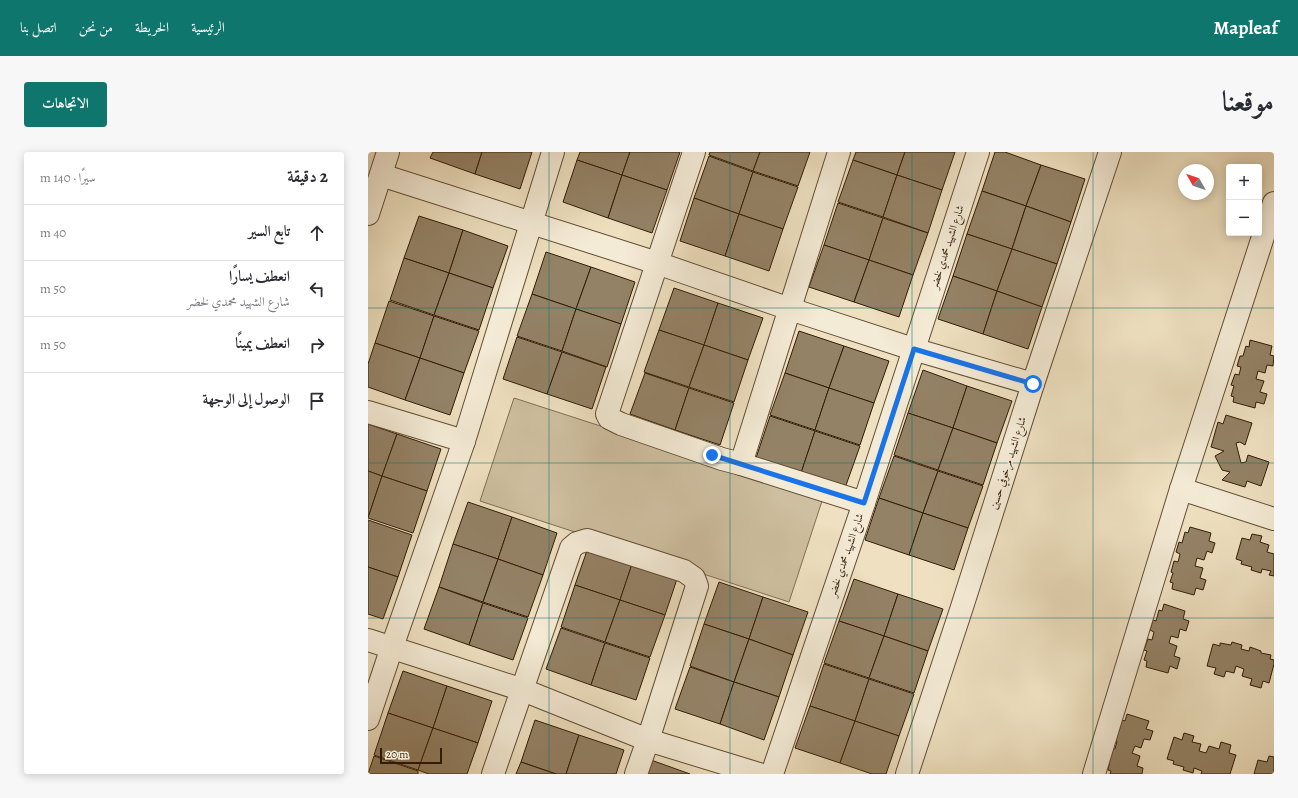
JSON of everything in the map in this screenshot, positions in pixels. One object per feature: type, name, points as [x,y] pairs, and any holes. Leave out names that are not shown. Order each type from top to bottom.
[{"type":"street","points":[[368,214],[388,152]]},
{"type":"street","points":[[368,719],[464,441],[530,222],[553,152]]},
{"type":"street","points":[[694,152],[607,414],[609,418],[621,424],[722,459],[864,503]]},
{"type":"street","points":[[741,464],[839,152]]},
{"type":"street","name":"شارع الشهيد محمدي لخضر","points":[[772,774],[864,503],[978,152]]},
{"type":"street","name":"شارع الشهيد مرخوفي حسين","points":[[907,774],[965,600],[1033,384],[1110,152]]},
{"type":"street","points":[[381,175],[657,263],[790,309],[914,349],[1033,384]]},
{"type":"street","points":[[1094,774],[1181,489],[1274,203]]},
{"type":"street","points":[[368,412],[464,441]]},
{"type":"street","points":[[1181,489],[1274,519]]},
{"type":"street","points":[[493,774],[571,548],[577,543],[587,540],[684,571],[694,578],[697,586],[636,774]]},
{"type":"street","points":[[368,640],[523,690],[648,740],[759,774]]},
{"type":"shaded area","points":[[514,398],[823,498],[789,602],[480,501]]},
{"type":"building","points":[[433,152],[482,152],[475,174],[430,158]]},
{"type":"building","points":[[482,152],[532,152],[520,189],[475,174]]},
{"type":"building","points":[[580,152],[630,152],[622,175],[577,160]]},
{"type":"building","points":[[630,152],[680,152],[667,190],[622,175]]},
{"type":"building","points":[[710,152],[760,152],[753,171],[709,155]]},
{"type":"building","points":[[760,152],[810,152],[798,186],[753,171]]},
{"type":"building","points":[[856,152],[905,152],[897,175],[853,160]]},
{"type":"building","points":[[905,152],[955,152],[942,190],[897,175]]},
{"type":"building","points":[[995,152],[1005,152],[1041,165],[1026,206],[982,191]]},
{"type":"building","points":[[709,156],[753,172],[739,214],[694,198]]},
{"type":"building","points":[[577,160],[622,175],[608,218],[563,202]]},
{"type":"building","points":[[853,160],[897,175],[883,217],[838,202]]},
{"type":"building","points":[[1041,165],[1085,179],[1071,222],[1026,206]]},
{"type":"building","points":[[753,172],[798,187],[783,229],[739,214]]},
{"type":"building","points":[[622,175],[667,190],[652,233],[608,218]]},
{"type":"building","points":[[897,175],[942,190],[928,233],[883,217]]},
{"type":"building","points":[[982,191],[1026,206],[1012,249],[967,234]]},
{"type":"building","points":[[694,198],[739,214],[725,256],[680,241]]},
{"type":"building","points":[[838,203],[883,218],[869,260],[824,245]]},
{"type":"building","points":[[1026,206],[1071,222],[1057,264],[1012,249]]},
{"type":"building","points":[[739,214],[783,229],[769,271],[725,256]]},
{"type":"building","points":[[419,216],[463,230],[449,273],[404,258]]},
{"type":"building","points":[[883,218],[928,233],[913,275],[869,260]]},
{"type":"building","points":[[463,230],[508,246],[493,288],[449,273]]},
{"type":"building","points":[[967,234],[1012,249],[997,291],[953,276]]},
{"type":"building","points":[[824,245],[869,260],[854,302],[809,287]]},
{"type":"building","points":[[1012,249],[1057,264],[1042,307],[997,291]]},
{"type":"building","points":[[546,252],[591,267],[576,309],[532,294]]},
{"type":"building","points":[[404,258],[449,273],[434,315],[390,300]]},
{"type":"building","points":[[869,260],[913,275],[899,317],[854,302]]},
{"type":"building","points":[[591,267],[635,282],[621,324],[576,309]]},
{"type":"building","points":[[449,273],[493,288],[479,330],[434,315]]},
{"type":"building","points":[[953,276],[997,291],[983,334],[938,319]]},
{"type":"building","points":[[674,288],[718,303],[704,345],[659,330]]},
{"type":"building","points":[[997,291],[1042,307],[1028,349],[983,334]]},
{"type":"building","points":[[532,294],[576,309],[562,351],[517,336]]},
{"type":"building","points":[[389,301],[434,316],[420,358],[375,343]]},
{"type":"building","points":[[718,303],[763,318],[748,360],[704,345]]},
{"type":"building","points":[[576,309],[621,324],[607,367],[562,351]]},
{"type":"building","points":[[434,316],[479,331],[464,373],[420,358]]},
{"type":"building","points":[[659,330],[704,345],[689,387],[644,372]]},
{"type":"building","points":[[799,331],[844,346],[829,388],[785,373]]},
{"type":"building","points":[[517,337],[562,352],[547,394],[503,379]]},
{"type":"building","points":[[1250,340],[1272,346],[1270,355],[1274,356],[1273,366],[1267,365],[1265,373],[1258,371],[1256,379],[1264,381],[1260,392],[1267,394],[1264,404],[1256,402],[1255,408],[1233,402],[1234,397],[1231,396],[1234,386],[1231,385],[1235,374],[1239,375],[1241,367],[1237,366],[1240,356],[1243,356],[1246,346],[1249,347]]},
{"type":"building","points":[[375,343],[420,358],[405,400],[368,387],[368,364]]},
{"type":"building","points":[[704,345],[748,360],[734,402],[689,387]]},
{"type":"building","points":[[844,346],[889,361],[874,403],[829,388]]},
{"type":"building","points":[[562,352],[606,367],[592,409],[547,394]]},
{"type":"building","points":[[420,358],[464,373],[450,415],[405,400]]},
{"type":"building","points":[[923,370],[967,386],[953,428],[908,413]]},
{"type":"building","points":[[645,373],[689,388],[675,430],[630,414]]},
{"type":"building","points":[[785,373],[829,388],[815,430],[770,415]]},
{"type":"building","points":[[967,386],[1012,401],[997,443],[953,428]]},
{"type":"building","points":[[689,388],[734,403],[720,445],[675,430]]},
{"type":"building","points":[[829,388],[874,403],[860,445],[815,430]]},
{"type":"building","points":[[908,413],[953,428],[938,470],[894,455]]},
{"type":"building","points":[[1226,415],[1252,423],[1245,445],[1240,442],[1236,443],[1241,463],[1246,462],[1248,455],[1269,462],[1261,486],[1247,481],[1245,487],[1222,480],[1230,472],[1222,470],[1215,456],[1224,451],[1211,447],[1218,422],[1223,424]]},
{"type":"building","points":[[770,416],[815,431],[801,473],[756,458]]},
{"type":"building","points":[[368,424],[397,434],[382,476],[368,471]]},
{"type":"building","points":[[953,428],[997,443],[983,485],[938,470]]},
{"type":"building","points":[[815,431],[860,446],[845,488],[801,473]]},
{"type":"building","points":[[397,434],[441,449],[427,491],[382,476]]},
{"type":"building","points":[[894,456],[938,471],[923,513],[879,498]]},
{"type":"building","points":[[368,471],[382,476],[368,518]]},
{"type":"building","points":[[938,471],[983,486],[968,528],[923,513]]},
{"type":"building","points":[[382,476],[427,491],[413,533],[368,518]]},
{"type":"building","points":[[879,498],[923,513],[909,555],[865,540]]},
{"type":"building","points":[[468,502],[512,517],[498,559],[453,544]]},
{"type":"building","points":[[923,513],[968,528],[954,570],[909,555]]},
{"type":"building","points":[[512,517],[557,533],[543,575],[498,559]]},
{"type":"building","points":[[368,520],[412,535],[398,577],[368,567]]},
{"type":"building","points":[[1190,527],[1211,533],[1209,541],[1215,543],[1212,553],[1207,551],[1204,560],[1197,558],[1195,566],[1203,568],[1200,578],[1206,580],[1203,590],[1196,588],[1194,595],[1172,589],[1173,583],[1170,582],[1173,573],[1171,572],[1174,561],[1178,562],[1180,554],[1176,552],[1179,542],[1182,543],[1185,532],[1188,533]]},
{"type":"building","points":[[1252,534],[1262,536],[1260,542],[1269,545],[1267,552],[1274,554],[1274,576],[1269,575],[1271,571],[1262,569],[1261,573],[1251,570],[1252,567],[1241,564],[1242,561],[1236,559],[1242,538],[1250,540]]},
{"type":"building","points":[[590,542],[634,558],[620,600],[575,585]]},
{"type":"building","points":[[453,544],[498,559],[483,602],[439,587]]},
{"type":"building","points":[[634,558],[679,573],[665,615],[620,600]]},
{"type":"building","points":[[498,559],[543,575],[528,617],[483,602]]},
{"type":"building","points":[[368,567],[398,577],[383,619],[368,614]]},
{"type":"building","points":[[854,579],[898,594],[884,636],[839,621]]},
{"type":"building","points":[[719,582],[763,597],[749,639],[704,624]]},
{"type":"building","points":[[575,585],[620,600],[605,642],[561,627]]},
{"type":"building","points":[[439,587],[483,603],[469,645],[424,629]]},
{"type":"building","points":[[898,594],[943,609],[928,651],[884,636]]},
{"type":"building","points":[[763,597],[808,612],[793,655],[749,639]]},
{"type":"building","points":[[620,600],[665,615],[650,657],[605,642]]},
{"type":"building","points":[[483,603],[528,618],[513,660],[469,645]]},
{"type":"building","points":[[1164,604],[1185,611],[1183,619],[1189,621],[1186,631],[1180,629],[1178,638],[1171,636],[1169,643],[1177,646],[1174,656],[1180,658],[1177,669],[1170,666],[1168,673],[1146,667],[1147,661],[1144,660],[1147,651],[1144,650],[1148,639],[1152,640],[1154,632],[1150,630],[1153,620],[1156,621],[1159,610],[1162,611]]},
{"type":"building","points":[[839,621],[884,636],[869,678],[824,663]]},
{"type":"building","points":[[704,624],[749,639],[734,682],[690,666]]},
{"type":"building","points":[[561,628],[605,643],[591,685],[546,669]]},
{"type":"building","points":[[884,636],[928,651],[914,693],[869,678]]},
{"type":"building","points":[[749,639],[793,655],[779,697],[734,682]]},
{"type":"building","points":[[1232,642],[1242,645],[1241,649],[1249,651],[1250,647],[1261,651],[1261,653],[1271,655],[1270,659],[1274,660],[1274,664],[1269,683],[1263,681],[1261,688],[1250,685],[1252,679],[1242,676],[1244,669],[1236,666],[1234,673],[1226,671],[1224,677],[1214,674],[1216,668],[1207,666],[1213,644],[1220,646],[1220,643],[1231,645]]},
{"type":"building","points":[[605,643],[650,658],[636,700],[591,685]]},
{"type":"building","points":[[824,664],[869,679],[855,721],[810,706]]},
{"type":"building","points":[[690,667],[734,682],[720,724],[675,709]]},
{"type":"building","points":[[403,671],[447,686],[433,728],[388,713]]},
{"type":"building","points":[[869,679],[914,694],[899,736],[855,721]]},
{"type":"building","points":[[734,682],[779,697],[764,740],[720,724]]},
{"type":"building","points":[[447,686],[492,701],[478,743],[433,728]]},
{"type":"building","points":[[810,706],[855,721],[840,763],[795,748]]},
{"type":"building","points":[[388,713],[433,728],[418,770],[374,755]]},
{"type":"building","points":[[1127,714],[1149,721],[1146,729],[1153,731],[1150,740],[1144,739],[1141,748],[1135,746],[1132,753],[1140,756],[1137,766],[1143,768],[1142,774],[1110,774],[1111,771],[1108,770],[1110,760],[1108,760],[1111,748],[1115,749],[1117,741],[1113,740],[1116,730],[1119,731],[1122,720],[1125,721]]},
{"type":"building","points":[[535,720],[579,735],[566,774],[556,774],[521,762]]},
{"type":"building","points":[[855,721],[899,736],[886,774],[872,774],[840,763]]},
{"type":"building","points":[[433,728],[478,743],[467,774],[429,774],[418,770]]},
{"type":"building","points":[[1184,733],[1194,736],[1192,742],[1201,744],[1199,751],[1206,753],[1209,746],[1219,749],[1221,742],[1231,745],[1229,753],[1236,755],[1230,774],[1201,774],[1202,771],[1194,768],[1193,773],[1183,770],[1184,767],[1173,764],[1174,761],[1167,759],[1174,737],[1182,740]]},
{"type":"building","points":[[579,735],[624,750],[616,774],[566,774]]},
{"type":"building","points":[[374,756],[418,771],[418,774],[368,774]]},
{"type":"building","points":[[1269,756],[1274,757],[1274,774],[1254,774],[1258,760],[1267,762]]},
{"type":"building","points":[[651,760],[690,774],[646,774]]},
{"type":"building","points":[[521,762],[556,774],[516,774]]},
{"type":"route","points":[[712,455],[864,503],[914,349],[1033,384]]}]
